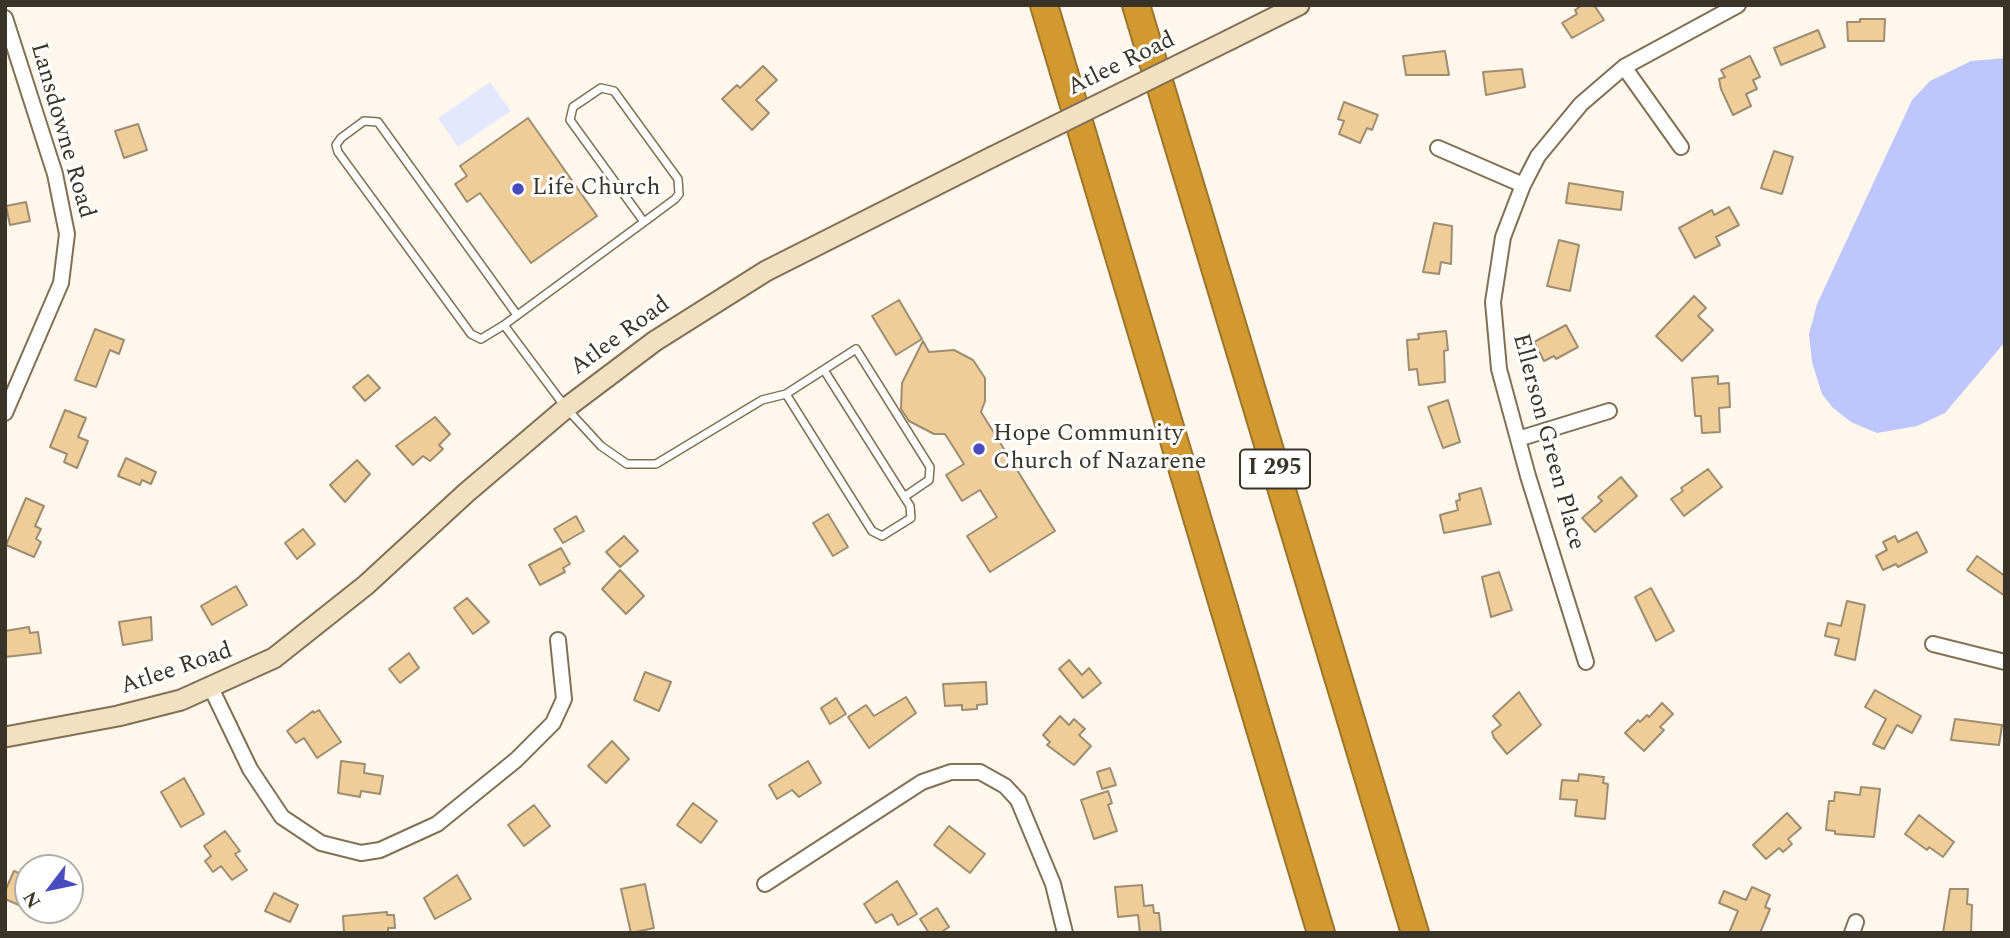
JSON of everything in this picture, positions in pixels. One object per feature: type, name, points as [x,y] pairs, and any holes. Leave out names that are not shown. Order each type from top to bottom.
[{"type":"highway","points":[[1044,5],[1321,933]]},
{"type":"highway","name":"I 295","points":[[1136,5],[1415,933]]},
{"type":"main road","name":"Atlee Road","points":[[5,737],[118,716],[181,700],[256,668],[302,639],[566,408],[654,341],[712,303],[840,232],[1299,5]]},
{"type":"street","name":"Ellerson Green Place","points":[[1586,662],[1499,369],[1493,302],[1503,237],[1523,185],[1538,156],[1581,104],[1624,67],[1738,5]]},
{"type":"street","name":"Lansdowne Road","points":[[5,18],[11,52],[62,200],[66,259],[61,283],[5,413]]},
{"type":"street","points":[[1624,67],[1681,147]]},
{"type":"street","points":[[1438,148],[1523,185]]},
{"type":"street","points":[[1518,439],[1609,411]]},
{"type":"street","points":[[211,688],[250,769],[282,817],[301,832],[332,847],[362,853],[380,850],[436,824],[478,793],[553,723],[564,699],[558,640]]},
{"type":"street","points":[[1933,644],[2005,662]]},
{"type":"street","points":[[765,884],[922,782],[951,772],[980,772],[1006,786],[1018,800],[1053,884],[1065,933]]},
{"type":"lane","points":[[517,314],[377,122],[364,121],[341,138],[336,145],[338,152],[471,334],[481,340],[645,222],[679,194],[678,179],[614,91],[601,88],[573,107],[570,120],[645,222]]},
{"type":"lane","points":[[504,325],[566,408],[601,446],[627,464],[642,466],[656,464],[762,400],[786,394],[856,349],[932,473],[929,480],[904,497]]},
{"type":"lane","points":[[786,394],[872,531],[882,536],[911,518],[910,506],[824,370]]},
{"type":"shaded area","points":[[490,82],[511,111],[458,147],[438,118]]},
{"type":"water","points":[[2005,58],[2005,342],[1945,413],[1917,426],[1877,433],[1851,422],[1833,408],[1822,394],[1812,362],[1809,334],[1817,304],[1912,100],[1930,81],[1971,61]]},
{"type":"building","points":[[1582,5],[1594,5],[1604,20],[1572,38],[1562,23],[1577,14],[1575,10]]},
{"type":"building","points":[[1860,19],[1885,19],[1884,41],[1848,41],[1847,22],[1860,22]]},
{"type":"building","points":[[1818,30],[1825,47],[1781,65],[1774,48]]},
{"type":"building","points":[[1445,51],[1449,75],[1406,75],[1403,56]]},
{"type":"building","points":[[1750,56],[1760,77],[1753,80],[1757,89],[1746,94],[1751,106],[1733,115],[1721,89],[1719,79],[1725,77],[1721,70]]},
{"type":"building","points":[[763,66],[777,80],[756,100],[769,113],[752,130],[722,99],[737,85],[740,88]]},
{"type":"building","points":[[1522,69],[1525,87],[1486,95],[1483,72]]},
{"type":"building","points":[[1344,102],[1378,115],[1372,130],[1367,128],[1360,143],[1339,134],[1344,121],[1338,119]]},
{"type":"building","name":"Life Church","points":[[528,118],[597,216],[531,263],[480,193],[467,202],[455,184],[467,176],[460,166]]},
{"type":"building","points":[[138,124],[147,150],[124,158],[115,131]]},
{"type":"building","points":[[1774,151],[1793,157],[1782,194],[1761,188]]},
{"type":"building","points":[[1569,183],[1623,192],[1621,210],[1566,203]]},
{"type":"building","points":[[26,202],[30,221],[10,225],[6,206]]},
{"type":"building","points":[[1729,207],[1739,225],[1716,237],[1720,245],[1695,258],[1679,228],[1712,210],[1714,215]]},
{"type":"building","points":[[1434,223],[1452,226],[1451,264],[1441,262],[1439,274],[1423,272]]},
{"type":"building","points":[[1559,240],[1579,245],[1570,291],[1547,286]]},
{"type":"building","points":[[1694,296],[1706,308],[1698,316],[1713,330],[1682,361],[1656,336]]},
{"type":"building","points":[[899,300],[922,339],[896,355],[872,316]]},
{"type":"building","points":[[1566,325],[1578,347],[1556,359],[1554,356],[1544,361],[1534,342]]},
{"type":"building","points":[[95,329],[124,340],[119,354],[110,350],[96,387],[75,380]]},
{"type":"building","points":[[1446,331],[1448,350],[1444,351],[1445,382],[1419,385],[1417,369],[1409,370],[1407,340],[1419,339],[1418,334]]},
{"type":"building","name":"Hope Community Church of Nazarene","points":[[923,341],[929,352],[954,350],[973,360],[985,378],[985,401],[981,412],[1055,531],[990,572],[967,536],[997,517],[980,490],[962,501],[946,475],[964,464],[945,434],[934,434],[909,421],[901,409],[902,383]]},
{"type":"building","points":[[368,375],[380,388],[365,401],[353,387]]},
{"type":"building","points":[[1718,376],[1718,384],[1729,383],[1730,407],[1719,408],[1720,432],[1702,433],[1701,416],[1695,416],[1692,378]]},
{"type":"building","points":[[1448,400],[1460,442],[1443,448],[1428,407]]},
{"type":"building","points":[[65,410],[86,418],[78,437],[88,441],[77,468],[64,462],[67,454],[50,447]]},
{"type":"building","points":[[435,417],[450,434],[439,445],[443,449],[430,461],[423,456],[413,465],[396,446]]},
{"type":"building","points":[[126,458],[156,472],[151,484],[142,480],[140,485],[118,476]]},
{"type":"building","points":[[357,460],[370,474],[345,502],[330,485]]},
{"type":"building","points":[[1708,469],[1722,487],[1684,516],[1671,499],[1683,491],[1681,488]]},
{"type":"building","points":[[1621,477],[1637,496],[1595,532],[1582,518],[1602,501],[1598,497]]},
{"type":"building","points":[[1481,488],[1491,524],[1444,533],[1440,515],[1458,510],[1456,501],[1460,500],[1459,494]]},
{"type":"building","points":[[26,498],[44,506],[35,526],[41,529],[36,539],[41,542],[34,557],[6,545]]},
{"type":"building","points":[[828,514],[848,547],[833,556],[813,523]]},
{"type":"building","points":[[576,516],[584,531],[563,543],[554,529]]},
{"type":"building","points":[[303,529],[315,544],[297,559],[285,543]]},
{"type":"building","points":[[1917,532],[1927,552],[1898,567],[1896,564],[1883,570],[1876,556],[1887,550],[1883,542],[1895,536],[1898,542]]},
{"type":"building","points":[[624,536],[638,551],[620,567],[606,552]]},
{"type":"building","points":[[561,548],[570,564],[563,568],[565,572],[540,585],[529,565]]},
{"type":"building","points":[[1977,556],[2005,576],[2005,596],[1967,570]]},
{"type":"building","points":[[620,570],[644,596],[626,614],[602,589]]},
{"type":"building","points":[[1499,572],[1512,610],[1491,617],[1482,577]]},
{"type":"building","points":[[236,586],[247,605],[212,625],[201,606]]},
{"type":"building","points":[[1651,588],[1674,631],[1656,641],[1635,597]]},
{"type":"building","points":[[467,598],[489,622],[473,634],[454,608]]},
{"type":"building","points":[[1847,601],[1865,605],[1855,660],[1835,655],[1839,639],[1825,636],[1828,623],[1841,626]]},
{"type":"building","points":[[151,617],[152,640],[123,645],[119,622]]},
{"type":"building","points":[[29,627],[30,633],[38,632],[41,653],[5,657],[5,631]]},
{"type":"building","points":[[409,653],[419,668],[400,683],[389,669]]},
{"type":"building","points":[[1069,660],[1082,675],[1089,668],[1101,683],[1083,698],[1059,669]]},
{"type":"building","points":[[645,672],[671,682],[659,711],[634,700]]},
{"type":"building","points":[[986,682],[987,704],[977,705],[977,709],[962,710],[962,705],[945,706],[943,684]]},
{"type":"building","points":[[1875,690],[1921,716],[1912,733],[1897,725],[1884,749],[1873,744],[1886,719],[1865,707]]},
{"type":"building","points":[[1519,692],[1541,725],[1507,754],[1494,738],[1492,732],[1501,725],[1493,716]]},
{"type":"building","points":[[906,697],[916,713],[869,748],[848,717],[866,705],[874,716]]},
{"type":"building","points":[[836,698],[846,714],[830,724],[821,708]]},
{"type":"building","points":[[1662,703],[1673,714],[1660,727],[1664,730],[1644,751],[1625,733],[1638,720],[1640,722],[1647,715],[1649,717]]},
{"type":"building","points":[[319,710],[341,742],[317,758],[304,738],[296,743],[287,731],[313,711],[314,713]]},
{"type":"building","points":[[1060,716],[1069,725],[1074,719],[1085,729],[1079,735],[1091,746],[1074,765],[1047,745],[1050,742],[1043,735]]},
{"type":"building","points":[[1955,719],[2002,725],[1999,745],[1951,740]]},
{"type":"building","points":[[612,741],[629,759],[606,783],[588,766]]},
{"type":"building","points":[[341,761],[365,764],[364,773],[383,776],[380,794],[361,791],[360,797],[338,793]]},
{"type":"building","points":[[808,761],[821,783],[799,797],[792,790],[777,799],[769,785]]},
{"type":"building","points":[[1110,768],[1116,785],[1102,789],[1097,772]]},
{"type":"building","points":[[1579,774],[1604,777],[1603,783],[1608,784],[1605,819],[1575,816],[1577,800],[1560,799],[1562,780],[1578,781]]},
{"type":"building","points":[[184,778],[204,814],[181,827],[161,792]]},
{"type":"building","points":[[1861,787],[1880,789],[1874,837],[1835,834],[1835,831],[1826,830],[1829,801],[1834,801],[1835,792],[1860,795]]},
{"type":"building","points":[[1108,791],[1112,803],[1108,805],[1117,831],[1094,839],[1081,800]]},
{"type":"building","points":[[693,803],[717,821],[701,843],[677,825]]},
{"type":"building","points":[[534,805],[550,826],[524,846],[508,825]]},
{"type":"building","points":[[1787,813],[1801,828],[1788,839],[1792,844],[1783,852],[1779,848],[1766,859],[1753,845]]},
{"type":"building","points":[[1919,815],[1954,842],[1943,857],[1929,847],[1927,850],[1905,834]]},
{"type":"building","points":[[949,826],[985,854],[970,873],[934,845]]},
{"type":"building","points":[[225,831],[240,851],[235,854],[247,870],[232,880],[221,866],[213,872],[205,861],[211,856],[204,846]]},
{"type":"building","points":[[14,871],[14,903],[5,899],[5,891]]},
{"type":"building","points":[[457,875],[471,899],[435,919],[424,898]]},
{"type":"building","points":[[897,881],[917,914],[898,925],[892,914],[876,923],[864,904]]},
{"type":"building","points":[[645,884],[654,928],[631,933],[621,889]]},
{"type":"building","points":[[1142,885],[1144,906],[1153,905],[1154,913],[1159,913],[1161,933],[1140,933],[1138,915],[1118,917],[1115,887]]},
{"type":"building","points":[[1752,887],[1770,895],[1765,907],[1770,909],[1760,933],[1729,933],[1738,911],[1719,903],[1724,891],[1746,900]]},
{"type":"building","points":[[1950,889],[1968,889],[1967,904],[1972,905],[1971,933],[1943,933]]},
{"type":"building","points":[[274,893],[298,905],[290,922],[265,911]]},
{"type":"building","points":[[937,908],[949,927],[940,933],[929,933],[920,919]]},
{"type":"building","points":[[387,912],[387,915],[394,915],[395,928],[388,928],[388,933],[344,933],[343,916]]},
{"type":"place","name":"Life Church","points":[[518,189]]},
{"type":"place","name":"Hope Community Church of Nazarene","points":[[979,449]]}]
